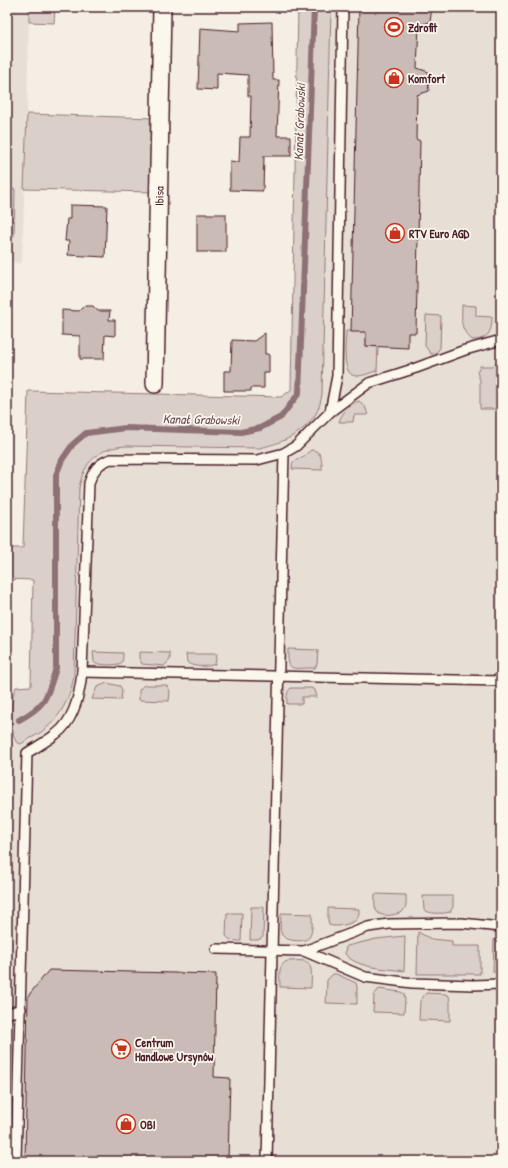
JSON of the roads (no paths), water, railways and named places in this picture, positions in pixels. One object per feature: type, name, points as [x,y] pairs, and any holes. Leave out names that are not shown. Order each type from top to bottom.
[{"type":"street","name":"Ibisa","points":[[156,384],[162,7]]},
{"type":"lane","points":[[330,412],[337,376],[343,7]]},
{"type":"lane","points":[[16,1161],[27,753],[58,734],[75,706],[80,691],[89,483],[94,470],[103,461],[111,459],[257,460],[284,453],[296,446],[330,412],[369,383],[465,350],[501,340]]},
{"type":"lane","points":[[267,1161],[284,453]]},
{"type":"lane","points":[[82,672],[501,681]]},
{"type":"lane","points":[[304,952],[368,927],[389,924],[461,923],[501,927]]},
{"type":"lane","points":[[216,949],[304,952],[365,977],[412,983],[466,985],[501,984]]},
{"type":"lane","points":[[7,1014],[21,1009]]},
{"type":"waterway","name":"Kanał Grabowski","points":[[19,720],[41,705],[48,693],[56,668],[56,475],[62,460],[73,444],[86,433],[126,428],[241,432],[260,428],[281,417],[299,393],[314,7]]},
{"type":"place","name":"Zdrofit","points":[[394,27]]},
{"type":"place","name":"Komfort","points":[[394,78]]},
{"type":"place","name":"RTV Euro AGD","points":[[395,233]]},
{"type":"place","name":"Centrum Handlowe Ursynów","points":[[121,1049]]},
{"type":"place","name":"OBI","points":[[126,1124]]}]
